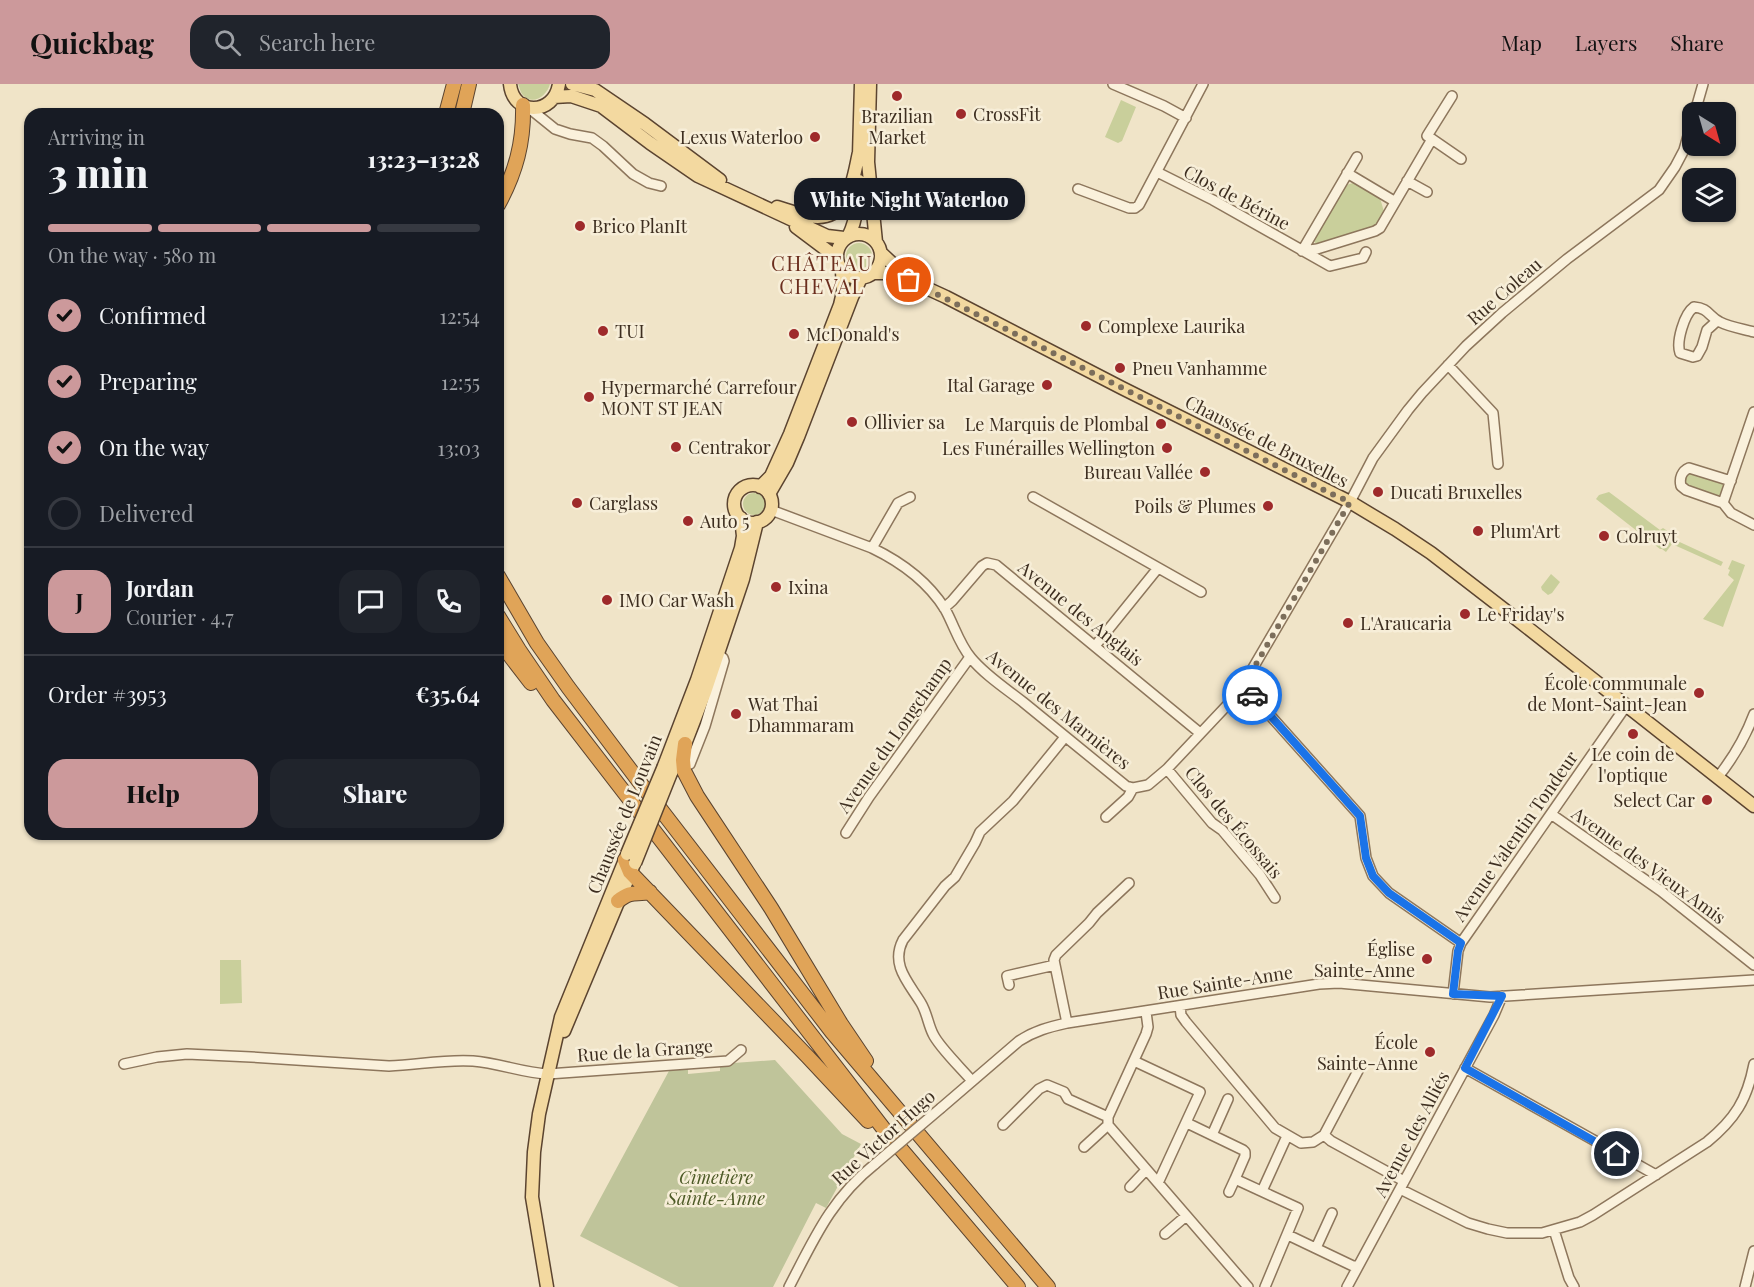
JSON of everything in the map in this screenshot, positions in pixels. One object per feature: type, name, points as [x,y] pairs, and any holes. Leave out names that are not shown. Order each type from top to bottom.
[{"type":"highway","points":[[448,108],[454,84]]},
{"type":"highway","points":[[463,108],[469,84]]},
{"type":"highway","points":[[504,191],[515,166],[526,106]]},
{"type":"highway","points":[[504,586],[537,644],[568,687],[764,945],[876,1085],[1048,1287]]},
{"type":"highway","points":[[504,626],[553,700],[883,1128],[1018,1287]]},
{"type":"highway","points":[[504,648],[537,691],[553,700]]},
{"type":"highway","points":[[686,744],[683,760],[684,771],[697,796],[771,908],[841,1024],[871,1068],[876,1085]]},
{"type":"highway","points":[[629,862],[650,892],[868,1121],[883,1128]]},
{"type":"highway","points":[[618,901],[628,894],[650,892]]},
{"type":"main road","points":[[510,84],[512,95],[526,106],[537,108],[552,100],[571,96],[601,106],[698,176],[827,236],[847,237],[862,234],[868,236],[909,280]]},
{"type":"main road","points":[[552,100],[558,84]]},
{"type":"main road","points":[[572,84],[595,90],[614,102],[736,192]]},
{"type":"main road","points":[[836,257],[840,244],[854,226],[856,216],[859,185],[861,84]]},
{"type":"main road","points":[[870,84],[868,162],[881,260],[873,273]]},
{"type":"main road","points":[[749,199],[811,217],[830,214],[846,202],[860,148]]},
{"type":"main road","points":[[765,490],[790,434],[840,305],[844,283],[836,257],[784,217]]},
{"type":"main road","points":[[842,271],[847,275],[861,278],[873,273],[887,273],[909,280]]},
{"type":"main road","points":[[765,490],[786,463],[798,437],[861,278]]},
{"type":"main road","name":"Chaussée de Bruxelles","points":[[909,280],[1350,502],[1395,529],[1431,553],[1754,806]]},
{"type":"main road","points":[[751,485],[765,490],[772,504],[771,510],[768,516],[758,522],[752,523],[741,518],[734,504],[737,494],[751,485]]},
{"type":"main road","name":"Chaussée de Louvain","points":[[547,1287],[532,1197],[534,1152],[539,1114],[561,1017],[667,770],[741,548],[741,518]]},
{"type":"main road","name":"Chaussée de Louvain","points":[[667,770],[686,744],[709,696],[718,654],[743,579],[758,522]]},
{"type":"main road","name":"Chaussée de Louvain","points":[[728,624],[723,624],[722,619],[730,595],[730,581]]},
{"type":"main road","name":"Chaussée de Louvain","points":[[552,1060],[618,901],[629,862]]},
{"type":"street","points":[[1113,84],[1186,118]]},
{"type":"street","points":[[1078,189],[1129,208],[1135,208],[1203,84]]},
{"type":"street","points":[[1698,102],[1703,84]]},
{"type":"street","name":"Clos de Bérine","points":[[1302,251],[1317,249],[1380,228],[1432,139],[1427,136],[1452,96]]},
{"type":"street","points":[[552,100],[551,119],[555,129]]},
{"type":"street","points":[[526,106],[555,129],[592,138],[633,174],[661,186]]},
{"type":"street","points":[[1432,139],[1461,159]]},
{"type":"street","name":"Rue Coleau","points":[[1350,502],[1381,445],[1422,393],[1478,334],[1567,259],[1659,189],[1682,154]]},
{"type":"street","name":"Clos de Bérine","points":[[1302,251],[1357,157]]},
{"type":"street","name":"Clos de Bérine","points":[[1156,172],[1213,200],[1330,266],[1363,258],[1366,252]]},
{"type":"street","points":[[1347,173],[1394,201]]},
{"type":"street","points":[[1407,181],[1427,192]]},
{"type":"street","points":[[1717,321],[1707,330],[1697,356],[1680,353],[1678,345],[1687,315],[1694,307],[1710,312],[1717,321],[1754,332]]},
{"type":"street","points":[[1449,365],[1493,413],[1498,464]]},
{"type":"street","points":[[1723,503],[1754,412]]},
{"type":"street","points":[[1731,481],[1689,468],[1684,471],[1680,480],[1681,486],[1686,490],[1723,503],[1731,513],[1754,525]]},
{"type":"street","points":[[872,548],[898,502],[910,497]]},
{"type":"street","points":[[1033,497],[1201,592]]},
{"type":"street","points":[[1106,817],[1128,797],[1133,788],[1148,784],[1167,769],[1244,685],[1350,502]]},
{"type":"street","name":"Avenue des Marnières","points":[[771,510],[872,548],[896,561],[920,580],[944,609],[970,657],[1065,737],[1126,786],[1133,788]]},
{"type":"street","name":"Avenue des Anglais","points":[[944,609],[982,566],[987,563],[996,565],[1200,733]]},
{"type":"street","points":[[1095,646],[1158,568]]},
{"type":"street","name":"Avenue du Longchamp","points":[[846,833],[869,797],[970,657]]},
{"type":"street","points":[[690,764],[709,696],[697,680]]},
{"type":"street","points":[[1244,685],[1360,816],[1366,858],[1373,876],[1389,893],[1461,943]]},
{"type":"street","name":"Avenue Valentin Tondeur","points":[[1453,994],[1461,943],[1626,706]]},
{"type":"street","points":[[1718,777],[1734,757],[1754,714]]},
{"type":"street","points":[[972,1081],[934,1036],[923,1006],[901,970],[898,957],[899,948],[945,886],[955,877],[980,832],[1013,801],[1065,737]]},
{"type":"street","name":"Clos des Écossais","points":[[1167,769],[1212,823],[1222,830],[1260,874],[1275,898]]},
{"type":"street","name":"Avenue des Vieux Amis","points":[[1551,814],[1661,891],[1754,965]]},
{"type":"street","points":[[1067,1023],[1054,960],[1056,955],[1129,883]]},
{"type":"street","points":[[1008,985],[1007,976],[1055,965]]},
{"type":"street","name":"Rue Sainte-Anne","points":[[972,1081],[1030,1033],[1043,1028],[1319,984],[1340,983],[1453,994],[1502,996],[1754,980]]},
{"type":"street","name":"Avenue des Alliés","points":[[1347,1287],[1502,996]]},
{"type":"street","points":[[1180,1006],[1180,1015],[1275,1128],[1301,1143],[1319,1139],[1324,1135],[1360,1067]]},
{"type":"street","points":[[1084,1147],[1108,1121],[1148,1027],[1146,1012]]},
{"type":"street","name":"Rue de la Grange","points":[[124,1064],[176,1054],[388,1066],[464,1060],[548,1074],[728,1061],[741,1050]]},
{"type":"street","points":[[1134,1061],[1200,1092],[1158,1183]]},
{"type":"street","points":[[1324,1135],[1457,1218],[1507,1233],[1524,1234],[1554,1230],[1587,1218],[1707,1142],[1733,1117],[1743,1102],[1754,1064]]},
{"type":"street","points":[[1465,1068],[1656,1175]]},
{"type":"street","name":"Rue Victor Hugo","points":[[789,1287],[821,1225],[841,1195],[972,1081]]},
{"type":"street","points":[[1003,1125],[1039,1089],[1047,1086],[1064,1092],[1068,1099],[1108,1121],[1146,1170],[1248,1287]]},
{"type":"street","points":[[1212,1135],[1228,1099]]},
{"type":"street","points":[[1187,1123],[1245,1152],[1229,1192]]},
{"type":"street","points":[[1262,1191],[1287,1136]]},
{"type":"street","points":[[1130,1187],[1146,1170]]},
{"type":"street","points":[[1235,1179],[1298,1208],[1265,1287]]},
{"type":"street","points":[[1316,1248],[1332,1213]]},
{"type":"street","points":[[1165,1234],[1186,1216]]},
{"type":"street","points":[[1554,1230],[1574,1287]]},
{"type":"street","points":[[1288,1235],[1353,1266],[1358,1266]]},
{"type":"street","points":[[1745,1287],[1754,1251]]},
{"type":"green space","points":[[518,84],[550,84],[542,96],[530,100],[522,93]]},
{"type":"green space","points":[[1121,100],[1136,107],[1122,141],[1118,143],[1105,137]]},
{"type":"green space","points":[[1356,182],[1380,198],[1385,215],[1378,226],[1317,245],[1313,240],[1343,186]]},
{"type":"green space","points":[[859,243],[868,247],[872,256],[868,265],[859,269],[850,265],[846,256],[850,247]]},
{"type":"green space","points":[[1690,473],[1722,482],[1724,488],[1722,493],[1719,496],[1687,486],[1684,483]]},
{"type":"green space","points":[[1609,492],[1660,530],[1663,528],[1669,532],[1671,538],[1723,562],[1721,566],[1672,544],[1666,552],[1660,549],[1596,499],[1599,495]]},
{"type":"green space","points":[[754,493],[764,500],[765,504],[758,514],[754,515],[744,508],[743,504],[750,494]]},
{"type":"green space","points":[[1732,560],[1745,565],[1723,627],[1703,619],[1734,580],[1728,575]]},
{"type":"green space","points":[[1551,574],[1560,582],[1548,595],[1541,587]]},
{"type":"green space","points":[[220,960],[241,960],[242,1003],[220,1004]]},
{"type":"green space","name":"Cimetière Sainte-Anne","points":[[775,1060],[842,1134],[861,1144],[826,1208],[816,1203],[773,1287],[679,1287],[580,1236],[670,1069],[688,1068],[688,1074],[720,1071],[720,1064]]},
{"type":"way so far","points":[[909,280],[1350,502],[1244,685],[1252,695]]},
{"type":"place","name":"Brazilian Market","points":[[897,96]]},
{"type":"place","name":"CrossFit","points":[[961,114]]},
{"type":"place","name":"Lexus Waterloo","points":[[815,137]]},
{"type":"place","name":"Brico PlanIt","points":[[580,226]]},
{"type":"place","name":"White Night Waterloo","points":[[909,280]]},
{"type":"place","name":"Complexe Laurika","points":[[1086,326]]},
{"type":"place","name":"TUI","points":[[603,331]]},
{"type":"place","name":"McDonald's","points":[[794,334]]},
{"type":"place","name":"Pneu Vanhamme","points":[[1120,368]]},
{"type":"place","name":"Ital Garage","points":[[1047,385]]},
{"type":"place","name":"Hypermarché Carrefour MONT ST JEAN","points":[[589,397]]},
{"type":"place","name":"Ollivier sa","points":[[852,422]]},
{"type":"place","name":"Le Marquis de Plombal","points":[[1161,424]]},
{"type":"place","name":"Centrakor","points":[[676,447]]},
{"type":"place","name":"Les Funérailles Wellington","points":[[1167,448]]},
{"type":"place","name":"Bureau Vallée","points":[[1205,472]]},
{"type":"place","name":"Ducati Bruxelles","points":[[1378,492]]},
{"type":"place","name":"Carglass","points":[[577,503]]},
{"type":"place","name":"Poils & Plumes","points":[[1268,506]]},
{"type":"place","name":"Auto 5","points":[[688,521]]},
{"type":"place","name":"Plum'Art","points":[[1478,531]]},
{"type":"place","name":"Colruyt","points":[[1604,536]]},
{"type":"place","name":"Ixina","points":[[776,587]]},
{"type":"place","name":"IMO Car Wash","points":[[607,600]]},
{"type":"place","name":"Le Friday's","points":[[1465,614]]},
{"type":"place","name":"L'Araucaria","points":[[1348,623]]},
{"type":"place","name":"École communale de Mont-Saint-Jean","points":[[1699,693]]},
{"type":"place","name":"Wat Thai Dhammaram","points":[[736,714]]},
{"type":"place","name":"Le coin de l'optique","points":[[1633,734]]},
{"type":"place","name":"Select Car","points":[[1707,800]]},
{"type":"place","name":"Église Sainte-Anne","points":[[1427,959]]},
{"type":"place","name":"École Sainte-Anne","points":[[1430,1052]]},
{"type":"district","name":"CHÂTEAU CHEVAL","points":[[822,274]]},
{"type":"route","points":[[1252,695],[1360,816],[1366,858],[1373,876],[1389,893],[1461,943],[1453,994],[1502,996],[1465,1068],[1617,1154]]}]
